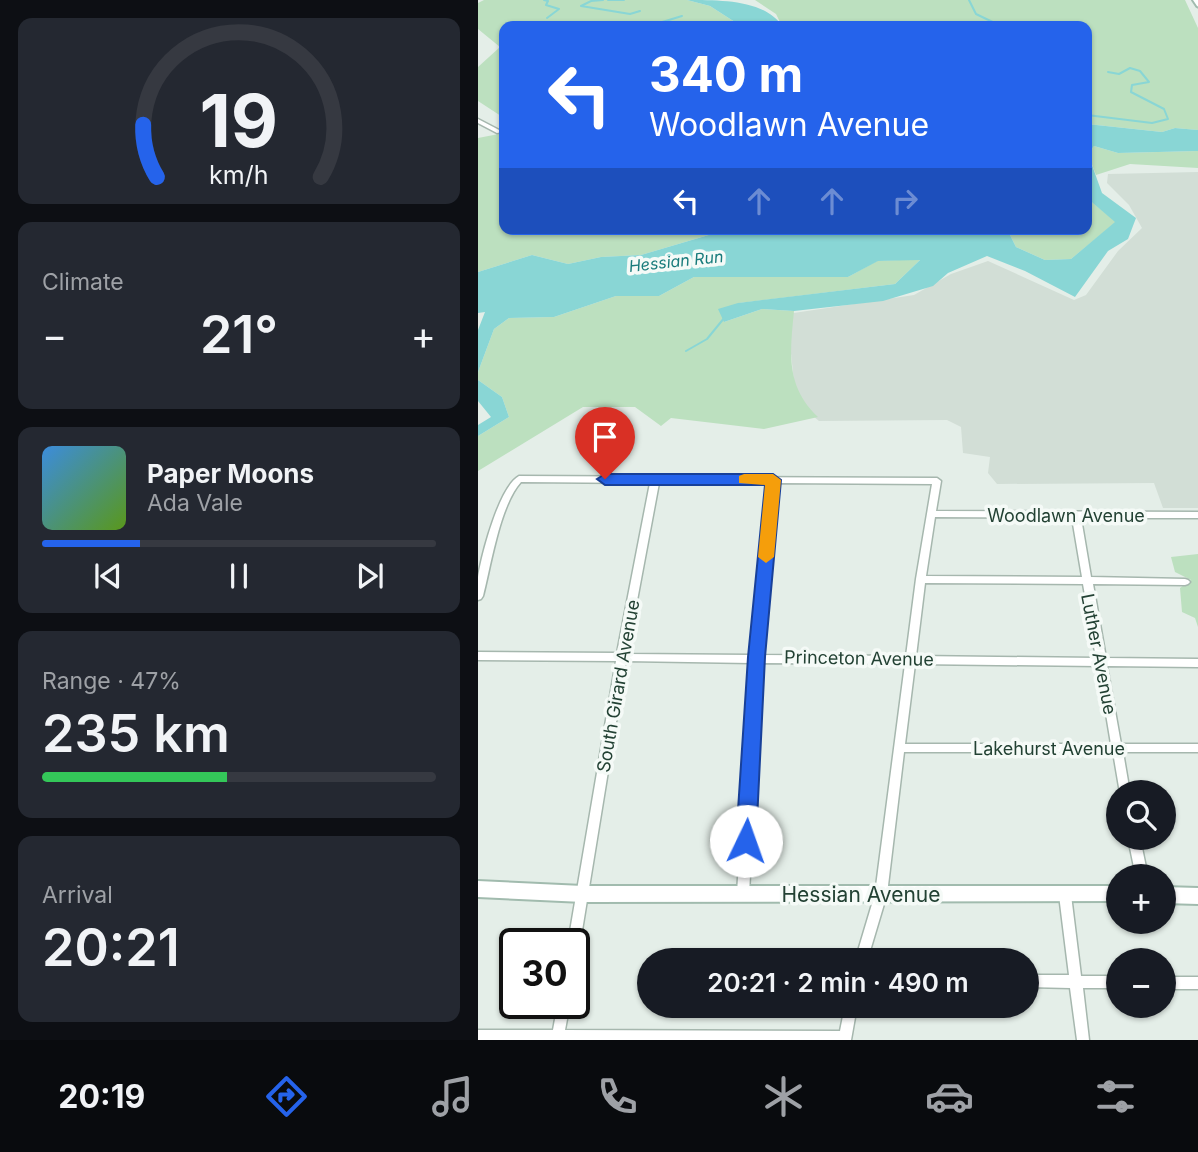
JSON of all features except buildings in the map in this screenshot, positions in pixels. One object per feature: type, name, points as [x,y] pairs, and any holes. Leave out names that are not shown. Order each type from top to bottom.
[{"type":"main road","points":[[1196,0],[1198,5]]},
{"type":"main road","name":"Hessian Avenue","points":[[478,889],[583,894],[1106,894]]},
{"type":"main road","points":[[1176,895],[1198,896]]},
{"type":"street","points":[[478,121],[499,132]]},
{"type":"street","points":[[478,596],[504,505],[515,482],[529,479],[938,481],[921,579],[881,894],[865,948]]},
{"type":"street","name":"South Girard Avenue","points":[[577,928],[655,480]]},
{"type":"street","points":[[743,894],[756,657],[773,480]]},
{"type":"street","name":"Woodlawn Avenue","points":[[933,514],[1198,515]]},
{"type":"street","name":"Luther Avenue","points":[[1076,516],[1122,780]]},
{"type":"street","points":[[921,579],[1185,582]]},
{"type":"street","name":"Princeton Avenue","points":[[478,656],[1198,663]]},
{"type":"street","name":"Lakehurst Avenue","points":[[899,748],[1198,748]]},
{"type":"street","points":[[1065,895],[1083,1040]]},
{"type":"street","points":[[1039,981],[1106,982]]},
{"type":"street","points":[[1176,983],[1198,984]]},
{"type":"street","points":[[478,1036],[845,1038],[849,1018]]},
{"type":"street","points":[[558,1038],[561,1019]]},
{"type":"shaded area","points":[[1198,172],[1198,508],[1163,508],[1154,483],[997,484],[988,473],[990,457],[963,453],[961,427],[947,420],[819,421],[796,402],[787,314],[914,295],[951,274],[988,261],[1074,300],[1086,295],[1118,251],[1142,228],[1129,205],[1107,183],[1108,174]]},
{"type":"green space","points":[[484,0],[687,0],[710,6],[733,21],[499,21],[499,46],[478,29],[478,3]]},
{"type":"green space","points":[[755,0],[1185,0],[1198,28],[1198,130],[1175,128],[1162,132],[1092,125],[1092,21],[780,21],[776,14]]},
{"type":"green space","points":[[499,48],[499,115],[478,101],[478,67]]},
{"type":"green space","points":[[499,134],[499,235],[709,235],[641,255],[601,257],[568,264],[532,255],[478,272],[478,138]]},
{"type":"green space","points":[[1094,146],[1118,153],[1198,151],[1198,168],[1130,164],[1096,175],[1092,164]]},
{"type":"green space","points":[[1092,202],[1116,222],[1071,259],[1045,260],[1016,247],[1010,235],[1092,235]]},
{"type":"green space","points":[[921,259],[895,284],[739,303],[724,322],[762,309],[794,311],[792,368],[800,393],[818,417],[764,429],[671,418],[661,426],[635,407],[583,407],[478,471],[478,436],[509,417],[502,397],[478,380],[478,372],[494,329],[509,318],[554,317],[616,296],[659,296],[694,277],[848,277],[877,261]]},
{"type":"green space","points":[[1198,554],[1198,627],[1195,618],[1182,612],[1180,588],[1191,580],[1175,572],[1171,557]]},
{"type":"water","points":[[687,0],[728,1],[754,6],[778,21],[733,21],[710,6]]},
{"type":"water","points":[[1092,125],[1162,132],[1175,128],[1198,130],[1198,151],[1118,153],[1094,146],[1092,149]]},
{"type":"water","name":"Hessian Run","points":[[1092,165],[1102,193],[1136,218],[1128,239],[1108,251],[1075,297],[1025,271],[987,256],[948,273],[933,286],[883,301],[794,311],[762,309],[724,322],[718,309],[738,303],[895,284],[920,260],[878,261],[848,277],[694,277],[659,296],[616,296],[554,317],[509,318],[494,329],[478,372],[478,330],[485,312],[478,313],[478,272],[532,255],[568,264],[601,257],[641,255],[709,235],[1010,235],[1016,247],[1045,260],[1071,259],[1115,222],[1092,202]]},
{"type":"water","points":[[478,380],[502,397],[509,417],[478,436],[478,425],[491,417],[478,401]]},
{"type":"waterway","points":[[544,0],[548,1],[546,5],[559,9],[547,18]]},
{"type":"waterway","points":[[591,1],[603,0]]},
{"type":"waterway","points":[[608,0],[624,0]]},
{"type":"waterway","points":[[969,0],[976,14],[991,21]]},
{"type":"waterway","points":[[591,1],[581,6],[630,14],[640,11]]},
{"type":"waterway","points":[[666,21],[682,16]]},
{"type":"waterway","points":[[1092,116],[1152,123],[1168,119],[1164,109],[1131,92],[1132,85],[1149,82],[1140,71],[1130,68],[1119,74],[1108,72]]},
{"type":"waterway","points":[[686,351],[707,339],[725,317]]},
{"type":"slow traffic","points":[[744,480],[773,480],[766,557]]},
{"type":"route","points":[[605,479],[773,480],[756,657],[746,841]]}]
